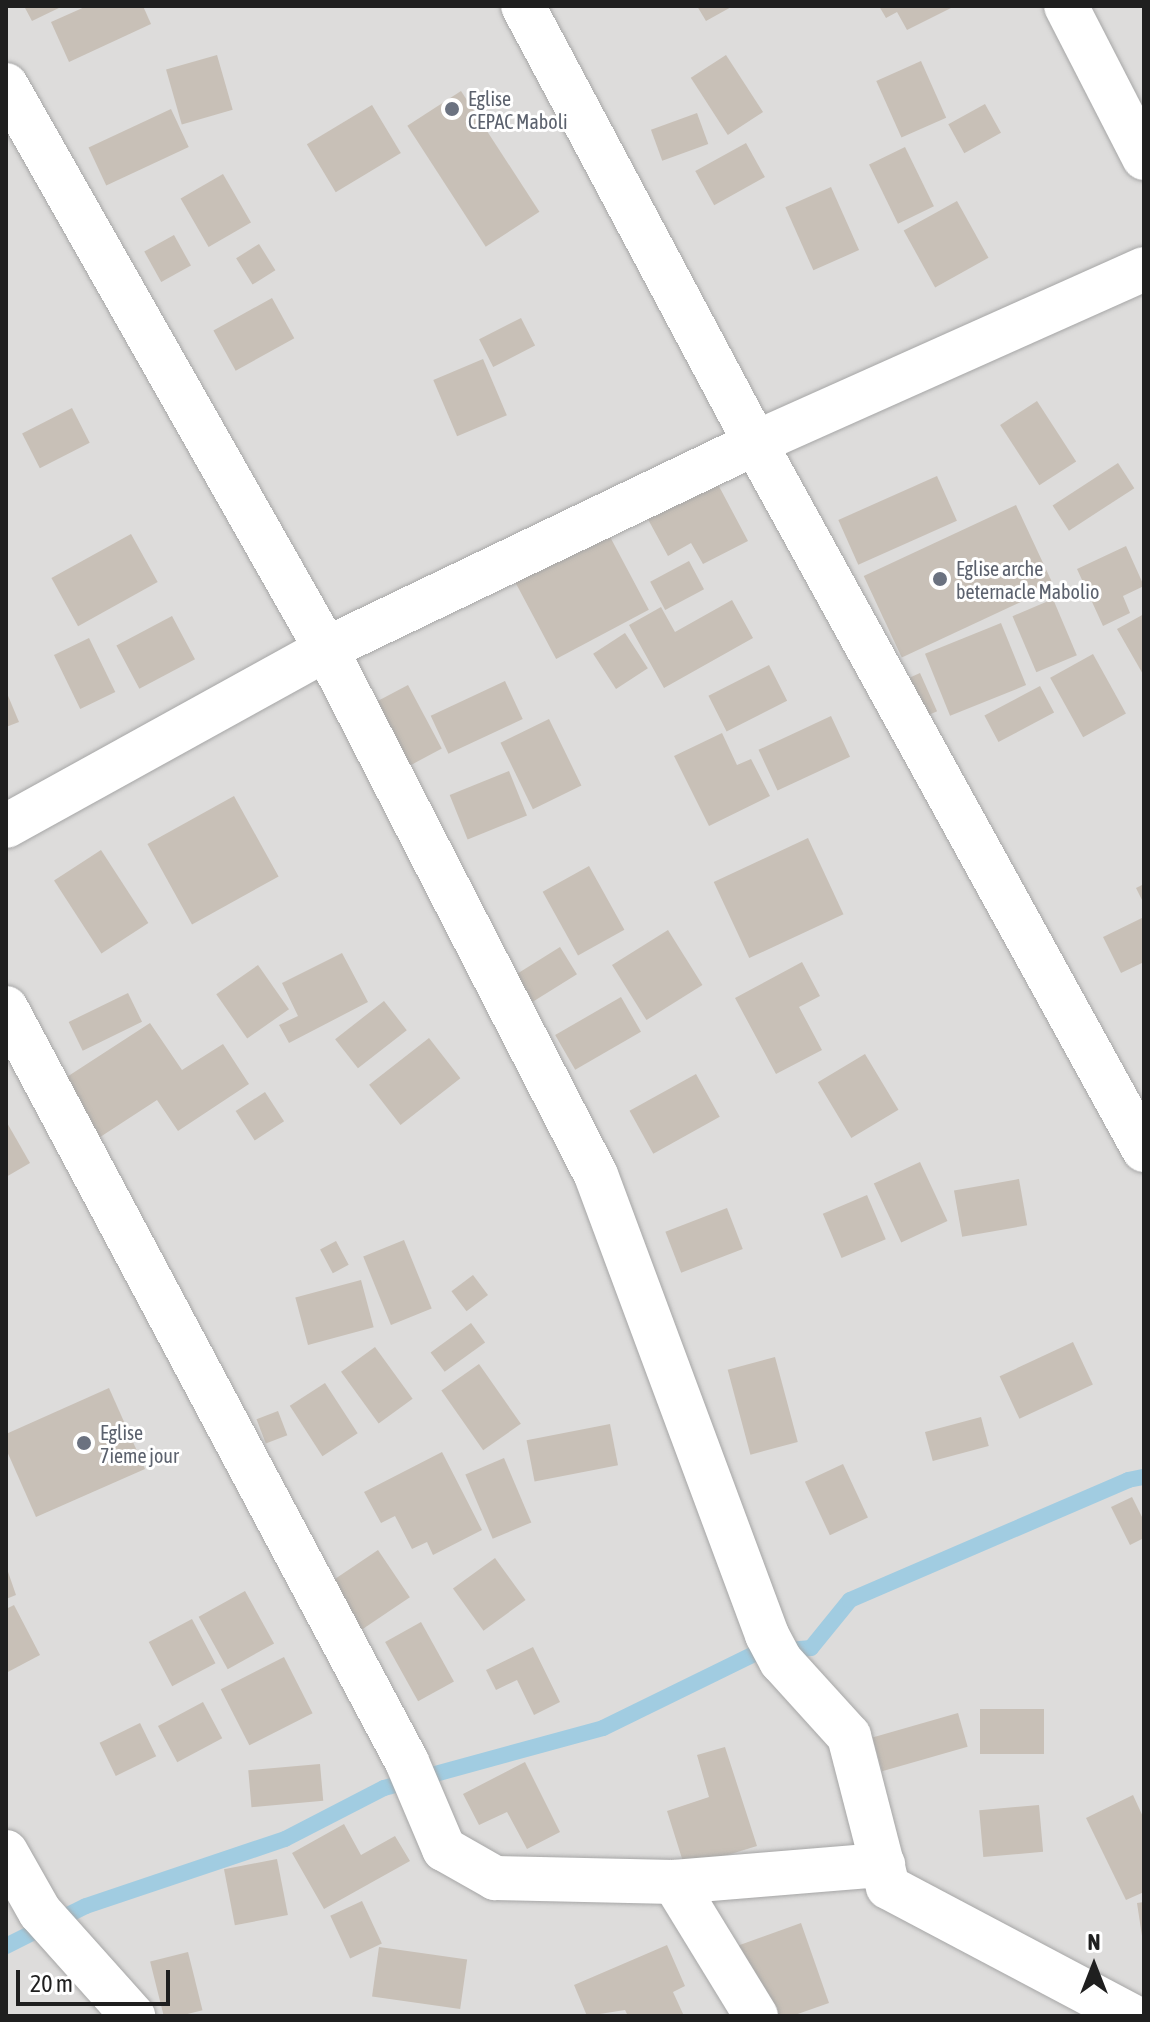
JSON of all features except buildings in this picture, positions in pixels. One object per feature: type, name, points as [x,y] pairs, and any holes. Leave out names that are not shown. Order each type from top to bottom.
[{"type":"street","points":[[523,6],[755,443],[1144,1150]]},
{"type":"street","points":[[1066,6],[1144,158]]},
{"type":"street","points":[[6,85],[326,649],[596,1175],[774,1648],[849,1736],[888,1887],[1132,2016]]},
{"type":"street","points":[[6,826],[326,649],[755,443],[1144,269]]},
{"type":"street","points":[[6,1008],[413,1775],[444,1849],[495,1878],[674,1882],[883,1865]]},
{"type":"street","points":[[6,1852],[52,1926],[133,2016]]},
{"type":"street","points":[[674,1882],[756,2016]]},
{"type":"shaded area","points":[[6,6],[1144,6],[1144,2016],[6,2016]]},
{"type":"waterway","points":[[6,1946],[86,1906],[285,1839],[384,1788],[603,1728],[756,1653],[811,1648],[850,1600],[1128,1480],[1144,1477]]},
{"type":"place","name":"Eglise CEPAC Maboli","points":[[452,109]]},
{"type":"place","name":"Eglise arche beternacle Mabolio","points":[[940,579]]},
{"type":"place","name":"Eglise 7ieme jour","points":[[84,1443]]}]
